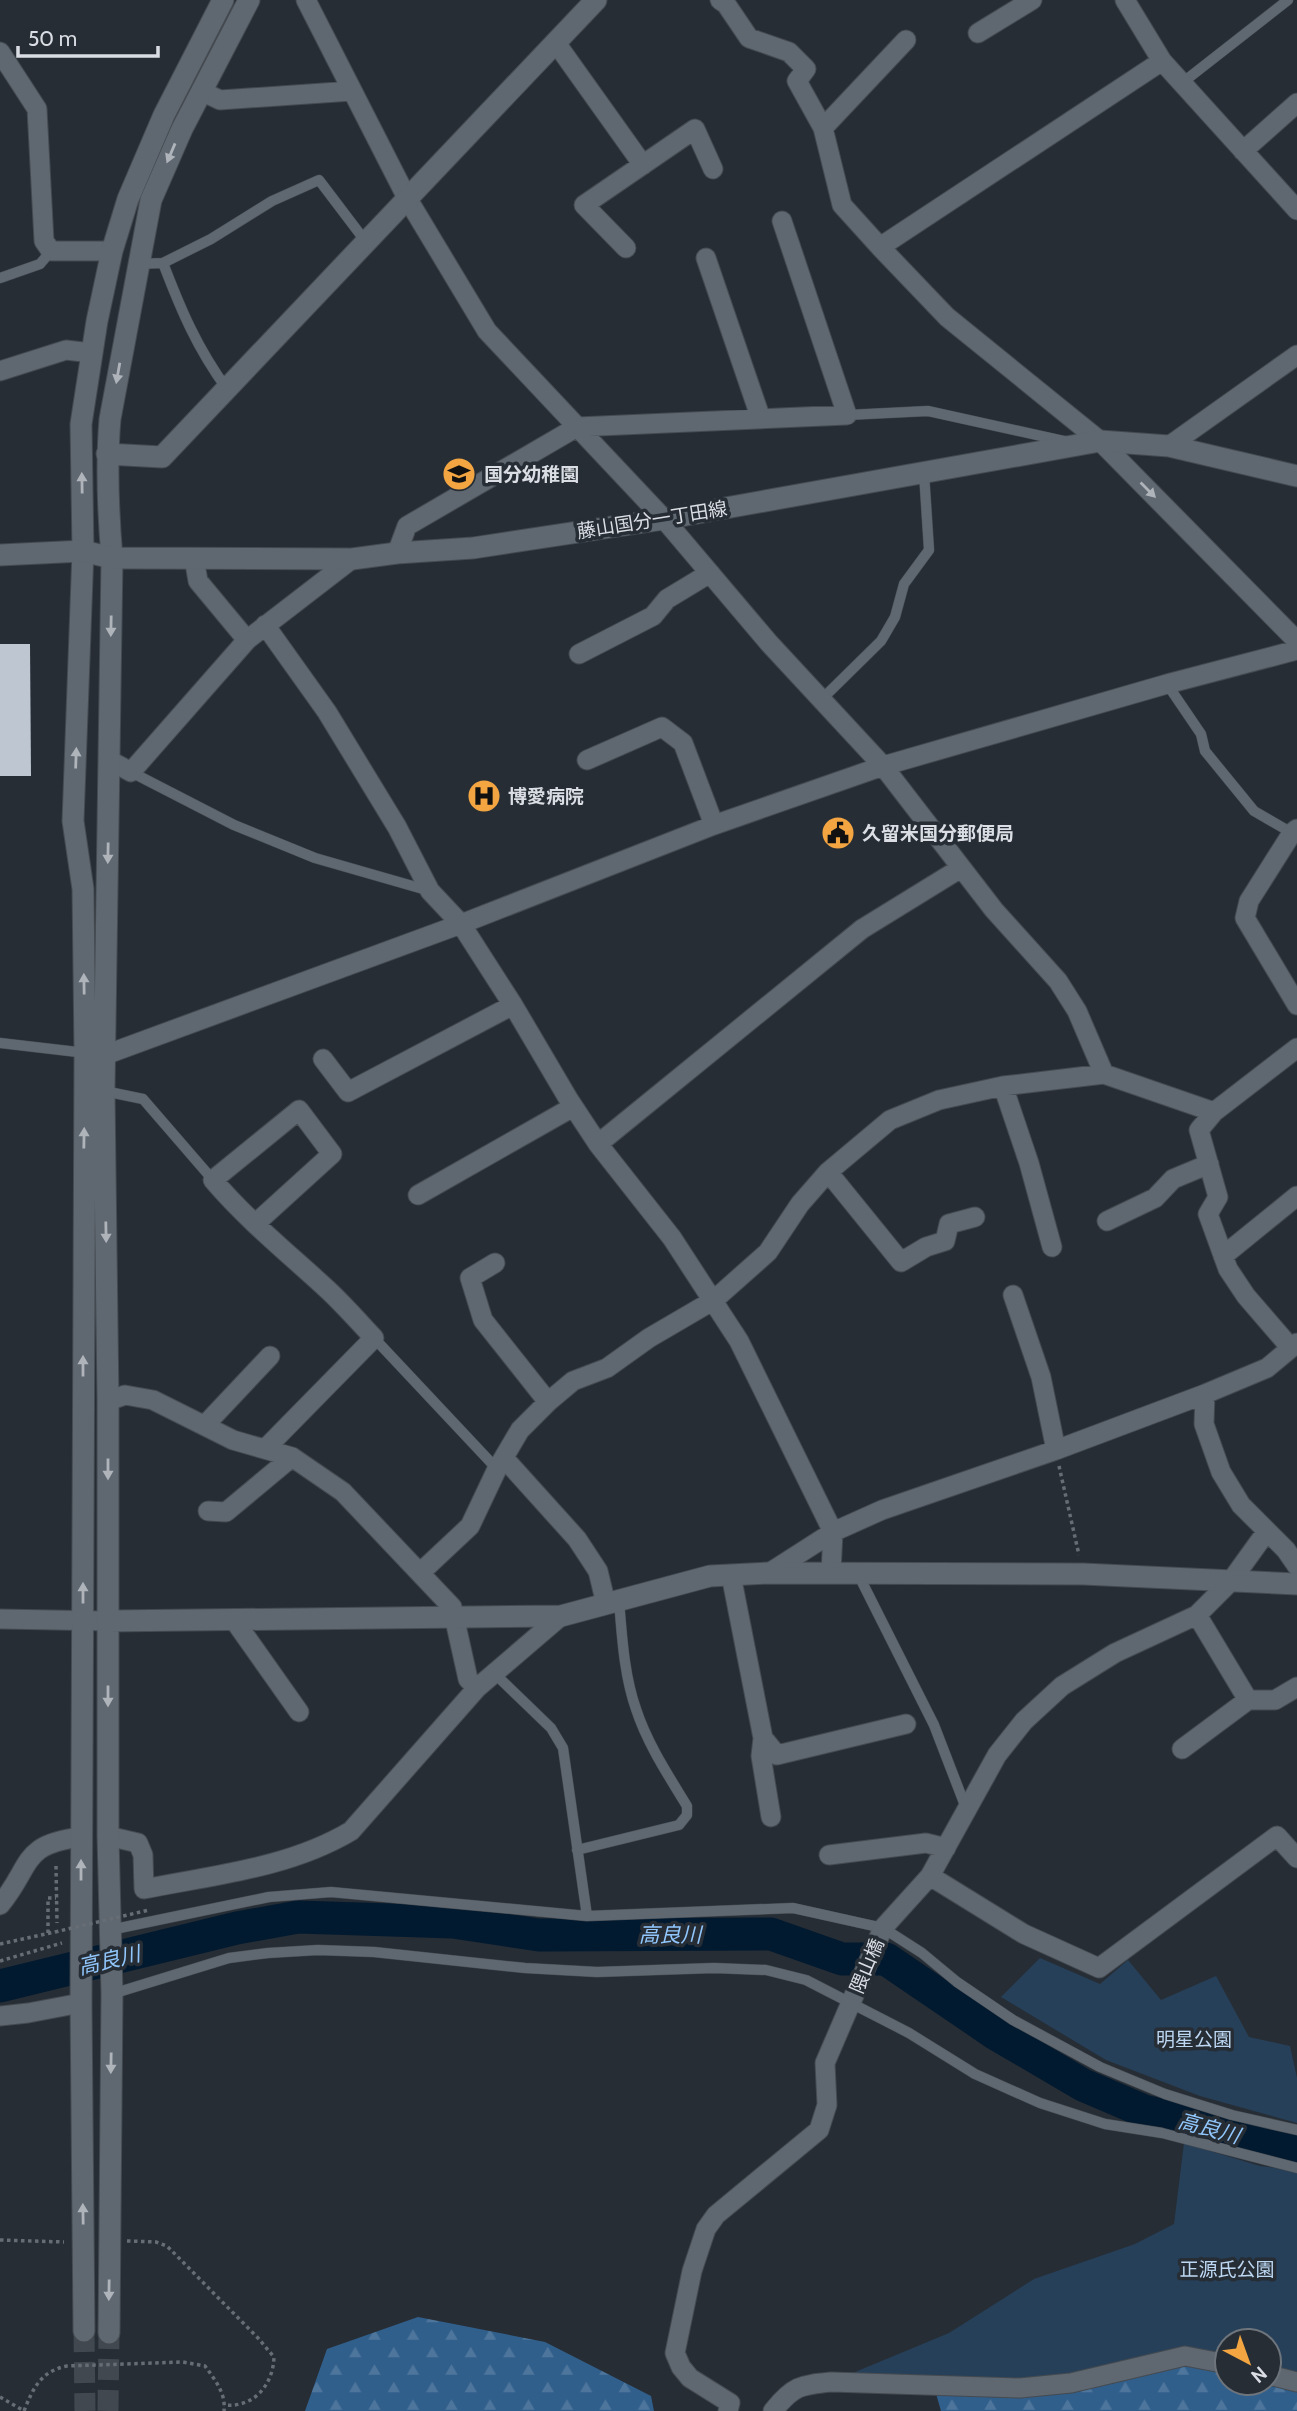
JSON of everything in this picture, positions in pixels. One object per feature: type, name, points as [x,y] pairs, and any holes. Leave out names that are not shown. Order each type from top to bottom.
[{"type":"street","points":[[109,2333],[112,1994],[108,1836],[108,1401],[104,1091],[95,1054],[83,889],[74,821],[83,551],[81,424],[112,251],[128,199],[164,115],[223,0]]},
{"type":"street","points":[[84,2331],[81,2003],[83,1622],[95,1054],[109,760],[112,558],[107,501],[107,454],[110,419],[151,200],[182,129],[249,0]]},
{"type":"street","points":[[306,0],[407,198],[487,331],[664,519],[769,643],[883,766],[1024,946],[1058,981],[1077,1011],[1104,1074]]},
{"type":"street","points":[[107,454],[162,457],[596,0]]},
{"type":"street","points":[[720,0],[726,4],[749,38],[789,52],[806,69],[797,81],[824,128],[842,205],[947,317],[1090,443],[1297,641]]},
{"type":"street","points":[[978,33],[1032,0]]},
{"type":"street","points":[[1125,0],[1162,61],[1297,211]]},
{"type":"street","points":[[824,128],[906,40]]},
{"type":"street","points":[[556,43],[643,165]]},
{"type":"street","points":[[0,52],[37,109],[44,241],[51,251],[112,251]]},
{"type":"street","points":[[880,247],[1162,61]]},
{"type":"street","points":[[201,92],[220,100],[352,91]]},
{"type":"street","points":[[1243,151],[1297,103]]},
{"type":"street","points":[[626,248],[584,205],[695,129],[713,169]]},
{"type":"street","points":[[397,553],[407,526],[577,427],[847,415],[782,221]]},
{"type":"street","points":[[706,258],[761,419]]},
{"type":"street","points":[[0,371],[66,350],[92,353]]},
{"type":"street","points":[[1169,446],[1297,355]]},
{"type":"street","name":"藤山国分一丁田線","points":[[0,555],[83,551],[112,558],[352,559],[473,548],[664,519],[1090,443],[1169,446],[1297,476]]},
{"type":"street","points":[[194,558],[198,581],[247,640]]},
{"type":"street","points":[[109,760],[131,772],[247,640],[352,559]]},
{"type":"street","points":[[579,654],[653,616],[667,599],[710,573]]},
{"type":"street","points":[[265,625],[327,712],[397,827],[430,891],[461,923],[573,1107],[598,1144],[672,1238],[739,1340],[833,1532],[831,1573]]},
{"type":"street","points":[[95,1054],[461,923],[714,825],[883,766],[1167,684],[1297,650]]},
{"type":"street","points":[[587,760],[662,727],[683,743],[714,825]]},
{"type":"street","points":[[1294,831],[1249,901],[1245,918],[1297,1005]]},
{"type":"street","points":[[598,1144],[862,929],[961,868]]},
{"type":"street","points":[[323,1059],[348,1092],[513,1005]]},
{"type":"street","points":[[769,1573],[833,1532],[882,1510],[1056,1450],[1205,1394],[1267,1368],[1294,1345],[1246,1296],[1228,1269],[1208,1214],[1218,1196],[1199,1130],[1214,1112],[1297,1048]]},
{"type":"street","points":[[421,1572],[470,1526],[500,1463],[520,1430],[548,1402],[573,1381],[607,1368],[649,1338],[714,1300],[768,1252],[800,1205],[828,1172],[890,1120],[939,1100],[1003,1086],[1104,1074],[1214,1112]]},
{"type":"street","points":[[1003,1086],[1029,1163],[1052,1247]]},
{"type":"street","points":[[418,1195],[573,1107]]},
{"type":"street","points":[[255,1224],[332,1154],[299,1110],[213,1181],[255,1224],[329,1291],[374,1338],[265,1449]]},
{"type":"street","points":[[1107,1221],[1155,1198],[1173,1179],[1209,1164]]},
{"type":"street","points":[[828,1172],[901,1262],[926,1247],[945,1241],[949,1224],[975,1217]]},
{"type":"street","points":[[1223,1256],[1297,1196]]},
{"type":"street","points":[[495,1262],[470,1278],[483,1320],[548,1402]]},
{"type":"street","points":[[1013,1295],[1041,1377],[1056,1450]]},
{"type":"street","points":[[205,1425],[270,1356]]},
{"type":"street","points":[[1205,1394],[1204,1424],[1221,1472],[1241,1505],[1286,1549],[1297,1566]]},
{"type":"street","points":[[108,1401],[125,1395],[153,1399],[233,1440],[292,1457],[343,1492],[452,1607],[468,1679],[477,1688]]},
{"type":"street","points":[[208,1511],[226,1513],[292,1457]]},
{"type":"street","points":[[500,1463],[577,1539],[598,1571],[612,1602]]},
{"type":"street","points":[[1248,1700],[1197,1615],[1231,1581],[1267,1531]]},
{"type":"street","points":[[0,1619],[83,1622],[561,1616],[710,1576],[769,1573],[1083,1574],[1297,1584]]},
{"type":"street","points":[[731,1575],[764,1738],[761,1756],[771,1817]]},
{"type":"street","name":"隈山橋","points":[[728,2411],[730,2403],[690,2378],[675,2353],[692,2270],[706,2229],[716,2215],[820,2130],[827,2105],[825,2063],[883,1928],[930,1877],[997,1755],[1024,1721],[1062,1686],[1115,1653],[1197,1615]]},
{"type":"street","points":[[108,1836],[138,1843],[143,1855],[144,1889],[284,1861],[329,1844],[351,1830],[477,1688],[561,1616]]},
{"type":"street","points":[[234,1619],[299,1712]]},
{"type":"street","points":[[1182,1749],[1248,1700],[1275,1700],[1297,1687]]},
{"type":"street","points":[[764,1738],[777,1755],[906,1724]]},
{"type":"street","points":[[930,1877],[1024,1934],[1100,1968],[1277,1836],[1297,1858]]},
{"type":"street","points":[[0,1905],[35,1851],[47,1843],[82,1837]]},
{"type":"street","points":[[829,1855],[926,1843],[946,1848]]},
{"type":"street","points":[[0,2016],[81,2003]]},
{"type":"street","points":[[773,2411],[785,2396],[802,2385],[831,2382],[1020,2388],[1071,2383],[1185,2356],[1213,2361]]},
{"type":"lane","points":[[1182,83],[1288,0]]},
{"type":"lane","points":[[138,264],[163,263],[211,239],[272,201],[319,180],[366,242]]},
{"type":"lane","points":[[0,278],[40,264],[51,251]]},
{"type":"lane","points":[[163,263],[188,327],[210,366],[227,389]]},
{"type":"lane","points":[[847,415],[928,411],[1090,443]]},
{"type":"lane","points":[[822,699],[881,640],[895,617],[904,584],[929,551],[924,472]]},
{"type":"lane","points":[[1167,684],[1201,734],[1205,751],[1254,811],[1294,831]]},
{"type":"lane","points":[[131,772],[234,825],[315,858],[430,891]]},
{"type":"lane","points":[[0,1043],[95,1054]]},
{"type":"lane","points":[[104,1091],[143,1099],[213,1181]]},
{"type":"lane","points":[[374,1338],[500,1463]]},
{"type":"lane","points":[[858,1573],[934,1725],[967,1810]]},
{"type":"lane","points":[[577,1850],[679,1825],[687,1815],[687,1806],[655,1752],[636,1709],[612,1602]]},
{"type":"lane","points":[[494,1673],[551,1728],[563,1748],[587,1916]]},
{"type":"lane","points":[[110,1930],[269,1897],[331,1892],[587,1916],[793,1908],[883,1928],[922,1953],[957,1982],[1013,2020],[1100,2067],[1165,2094],[1232,2115],[1297,2130]]},
{"type":"lane","points":[[112,1994],[229,1958],[318,1950],[374,1952],[525,1968],[597,1972],[714,1968],[766,1970],[806,1980],[909,2033],[975,2074],[1040,2103],[1105,2124],[1162,2133],[1297,2168]]},
{"type":"path","points":[[1056,1450],[1083,1574]]},
{"type":"path","points":[[56,1866],[57,1923]]},
{"type":"path","points":[[48,1933],[48,1898],[56,1898]]},
{"type":"path","points":[[0,1944],[149,1910]]},
{"type":"path","points":[[0,1961],[81,1938]]},
{"type":"path","points":[[0,2240],[66,2242]]},
{"type":"path","points":[[0,2398],[24,2411],[32,2390],[51,2369],[67,2365],[183,2362],[205,2366],[218,2384],[224,2408],[239,2407],[265,2387],[273,2372],[274,2357],[258,2338],[167,2246],[156,2242],[125,2241]]},
{"type":"green space","name":"明星公園","points":[[1040,1958],[1100,1984],[1128,1960],[1161,2000],[1216,1976],[1249,2037],[1290,2046],[1297,2078],[1297,2123],[1200,2096],[1106,2060],[1001,1997]]},
{"type":"green space","name":"正源氏公園","points":[[1184,2143],[1260,2166],[1297,2171],[1297,2382],[1283,2378],[1283,2327],[1213,2327],[1213,2360],[1071,2383],[831,2382],[949,2333],[1034,2279],[1135,2244],[1174,2224]]},
{"type":"green space","points":[[418,2317],[545,2342],[651,2396],[654,2411],[305,2411],[327,2349]]},
{"type":"green space","points":[[925,2355],[1213,2365],[1213,2397],[1283,2397],[1283,2383],[1297,2383],[1297,2411],[941,2411]]},
{"type":"building","points":[[0,644],[30,644],[31,776],[0,776]]},
{"type":"waterway","name":"高良川","points":[[0,1986],[237,1928],[298,1917],[453,1922],[539,1935],[771,1934],[842,1959],[886,1959],[996,2034],[1083,2085],[1144,2111],[1215,2127],[1297,2152]]},
{"type":"tunnel","points":[[84,2331],[85,2411]]},
{"type":"tunnel","points":[[108,2411],[109,2333]]},
{"type":"place","name":"国分幼稚園","points":[[459,474]]},
{"type":"place","name":"博愛病院","points":[[484,796]]},
{"type":"place","name":"久留米国分郵便局","points":[[838,833]]}]
